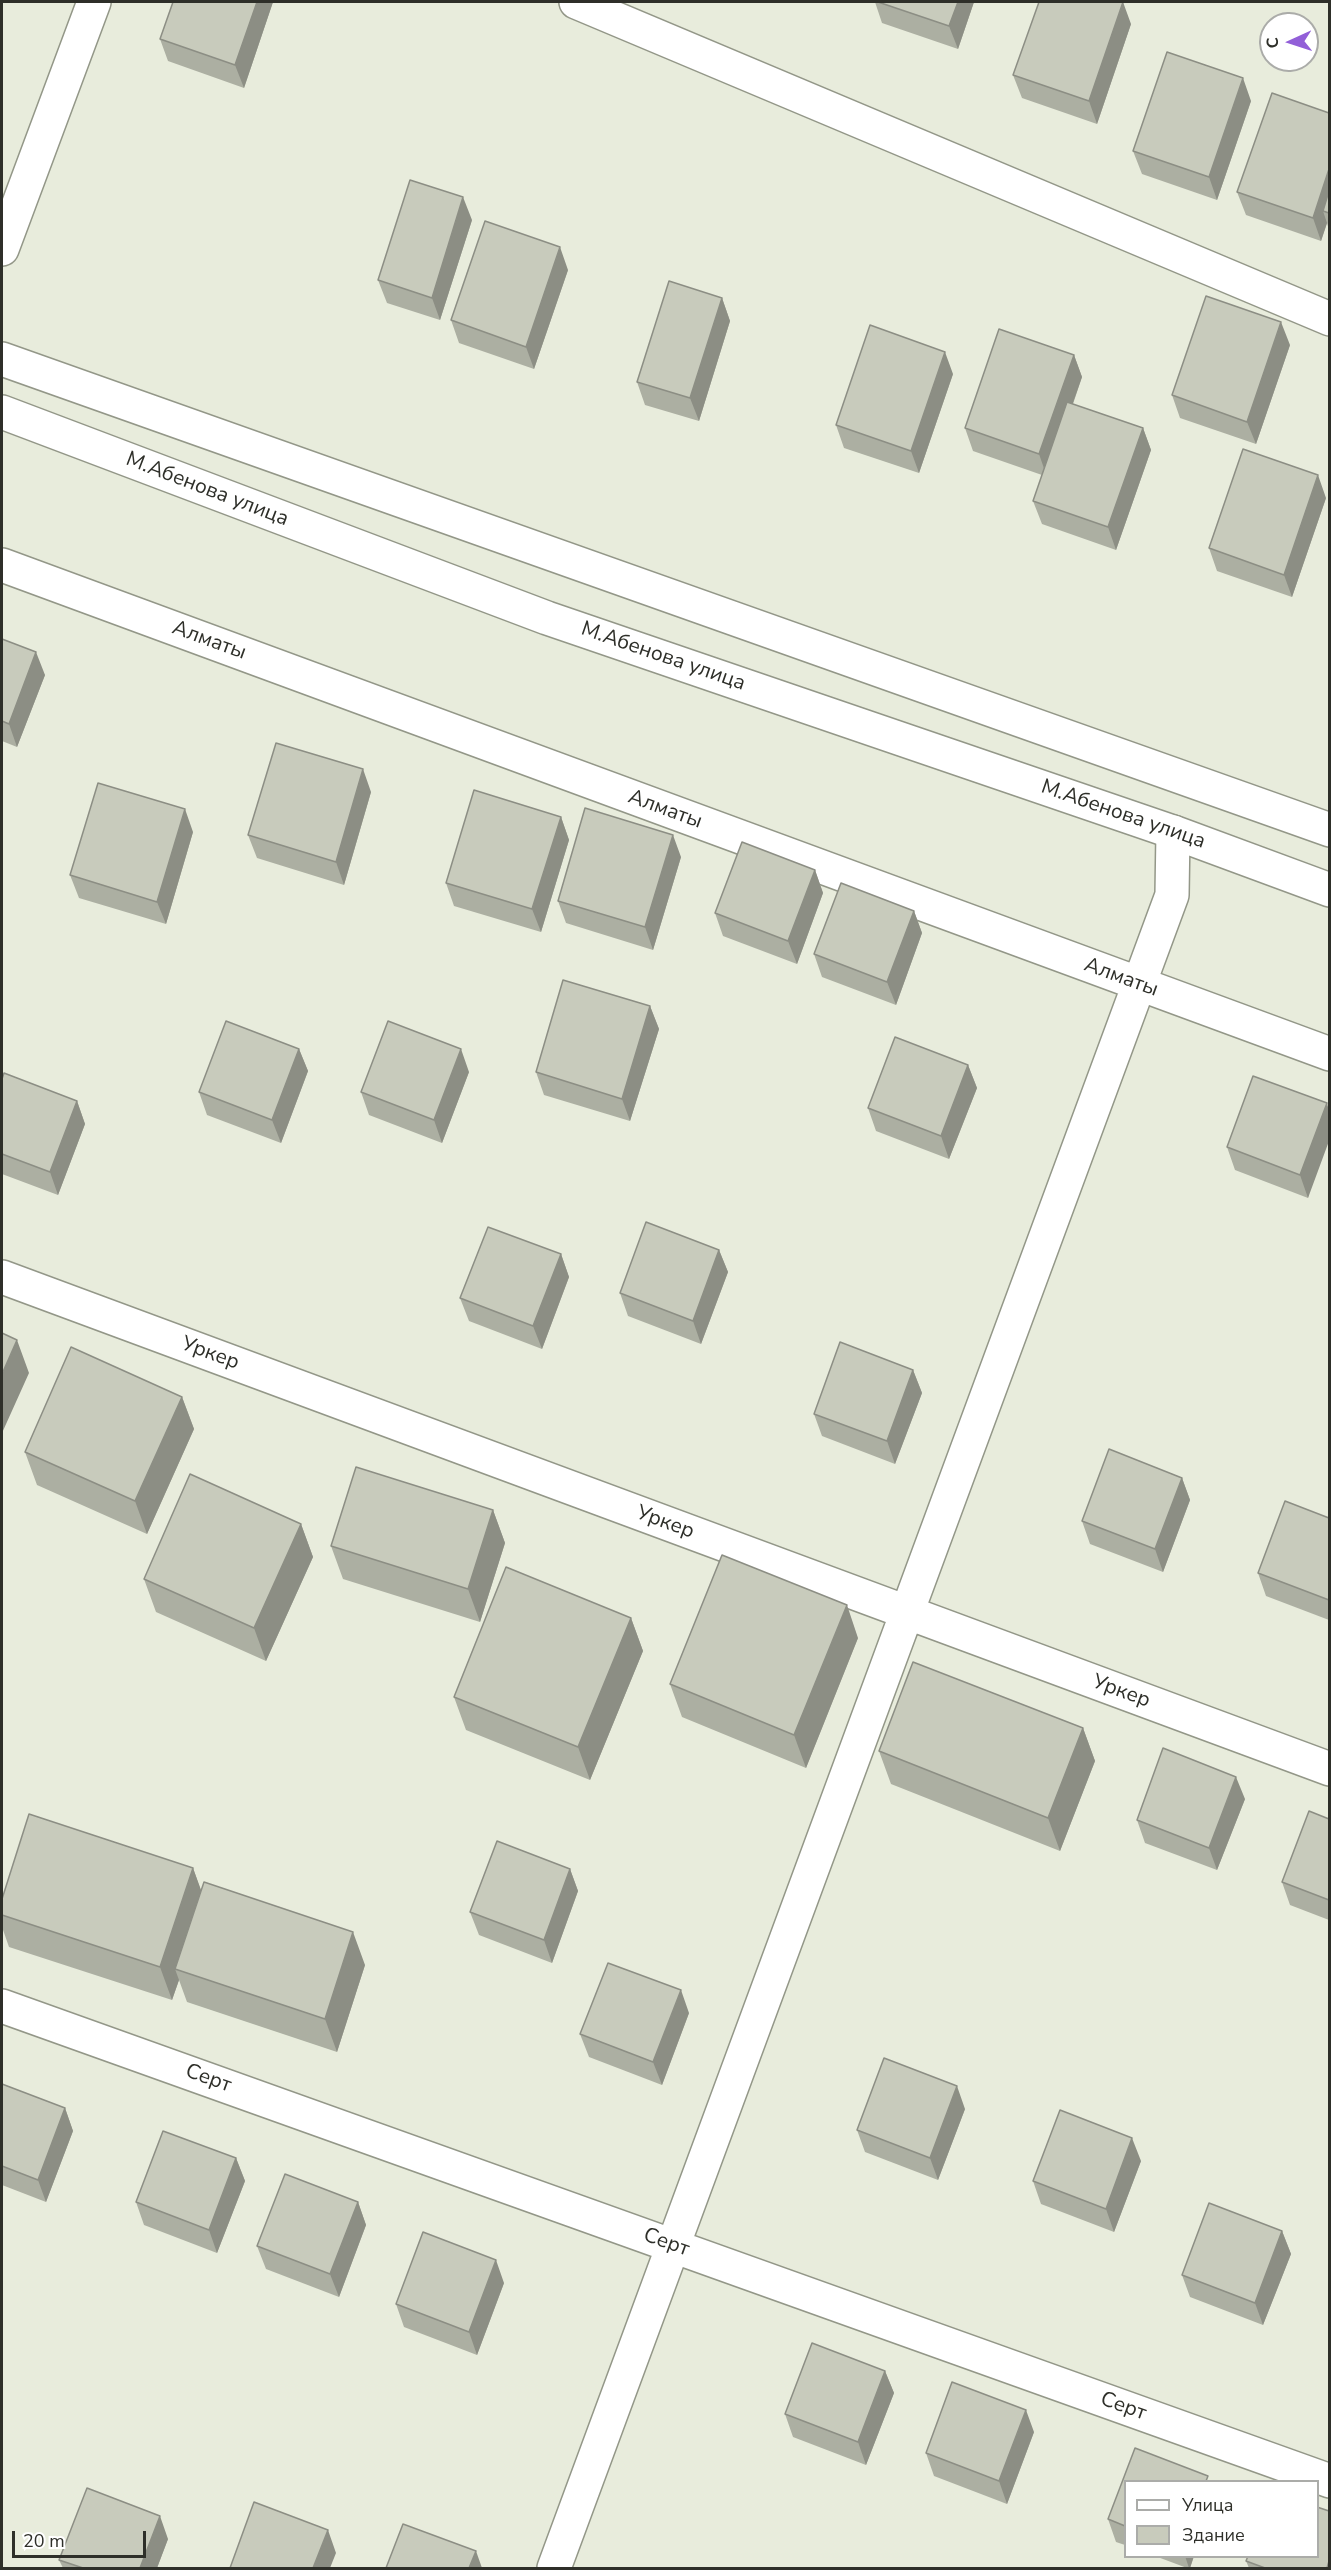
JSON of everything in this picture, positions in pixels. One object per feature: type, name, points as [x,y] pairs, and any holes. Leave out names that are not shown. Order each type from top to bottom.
[{"type":"street","points":[[2,249],[94,2]]},
{"type":"street","points":[[576,2],[1329,319]]},
{"type":"street","points":[[2,359],[1329,830]]},
{"type":"street","name":"М.Абенова улица","points":[[2,412],[547,618],[1173,832],[1329,890]]},
{"type":"street","name":"Алматы","points":[[2,565],[1329,1054]]},
{"type":"street","points":[[554,2568],[1172,895],[1173,832]]},
{"type":"street","name":"Уркер","points":[[2,1277],[1329,1769]]},
{"type":"street","name":"Серт","points":[[2,2006],[1329,2481]]},
{"type":"building","points":[[173,2],[257,2],[235,65],[160,39]]},
{"type":"building","points":[[878,2],[958,2],[949,26]]},
{"type":"building","points":[[1039,2],[1123,2],[1089,101],[1013,75]]},
{"type":"building","points":[[1167,52],[1243,78],[1209,177],[1133,151]]},
{"type":"building","points":[[1272,93],[1329,113],[1329,169],[1313,218],[1237,192]]},
{"type":"building","points":[[410,180],[463,197],[432,298],[378,280]]},
{"type":"building","points":[[1329,191],[1329,213],[1323,211]]},
{"type":"building","points":[[485,221],[560,247],[526,347],[451,320]]},
{"type":"building","points":[[669,281],[722,298],[690,398],[637,382]]},
{"type":"building","points":[[1206,296],[1281,322],[1247,422],[1172,395]]},
{"type":"building","points":[[870,325],[945,352],[911,451],[836,425]]},
{"type":"building","points":[[999,329],[1074,355],[1039,454],[965,428]]},
{"type":"building","points":[[1067,402],[1143,428],[1108,527],[1033,501]]},
{"type":"building","points":[[1243,449],[1318,475],[1284,575],[1209,548]]},
{"type":"building","points":[[2,639],[36,652],[9,724],[2,721]]},
{"type":"building","points":[[276,743],[363,769],[336,862],[248,835]]},
{"type":"building","points":[[98,783],[185,809],[157,902],[70,875]]},
{"type":"building","points":[[474,790],[561,817],[532,909],[446,883]]},
{"type":"building","points":[[585,808],[673,835],[645,927],[558,901]]},
{"type":"building","points":[[742,842],[815,870],[788,941],[715,913]]},
{"type":"building","points":[[841,883],[914,911],[887,982],[814,954]]},
{"type":"building","points":[[563,980],[650,1006],[622,1099],[536,1072]]},
{"type":"building","points":[[226,1021],[299,1049],[272,1120],[199,1092]]},
{"type":"building","points":[[388,1021],[461,1049],[434,1120],[361,1092]]},
{"type":"building","points":[[895,1037],[968,1065],[941,1136],[868,1108]]},
{"type":"building","points":[[4,1073],[77,1101],[50,1172],[2,1154],[2,1079]]},
{"type":"building","points":[[1253,1076],[1327,1103],[1300,1175],[1227,1147]]},
{"type":"building","points":[[646,1222],[719,1250],[693,1321],[620,1293]]},
{"type":"building","points":[[488,1227],[561,1254],[533,1326],[460,1298]]},
{"type":"building","points":[[2,1333],[17,1340],[2,1374]]},
{"type":"building","points":[[840,1342],[913,1370],[887,1441],[814,1414]]},
{"type":"building","points":[[71,1347],[182,1397],[135,1501],[25,1452]]},
{"type":"building","points":[[1109,1449],[1182,1478],[1155,1549],[1082,1521]]},
{"type":"building","points":[[356,1467],[493,1510],[468,1589],[331,1546]]},
{"type":"building","points":[[190,1474],[301,1524],[254,1628],[144,1579]]},
{"type":"building","points":[[1285,1501],[1329,1518],[1329,1600],[1258,1573]]},
{"type":"building","points":[[722,1555],[847,1605],[794,1735],[670,1684]]},
{"type":"building","points":[[506,1567],[631,1618],[578,1747],[454,1697]]},
{"type":"building","points":[[913,1662],[1083,1728],[1048,1818],[879,1751]]},
{"type":"building","points":[[1163,1748],[1236,1777],[1209,1848],[1137,1820]]},
{"type":"building","points":[[1309,1811],[1329,1819],[1329,1900],[1282,1882]]},
{"type":"building","points":[[29,1814],[193,1868],[160,1967],[2,1915],[2,1899]]},
{"type":"building","points":[[497,1841],[570,1869],[544,1940],[470,1912]]},
{"type":"building","points":[[204,1882],[353,1932],[325,2019],[175,1969]]},
{"type":"building","points":[[608,1963],[681,1990],[653,2062],[580,2034]]},
{"type":"building","points":[[884,2058],[957,2086],[930,2158],[857,2130]]},
{"type":"building","points":[[2,2084],[65,2108],[38,2180],[2,2166]]},
{"type":"building","points":[[1060,2110],[1132,2138],[1106,2209],[1033,2181]]},
{"type":"building","points":[[163,2131],[236,2158],[209,2230],[136,2202]]},
{"type":"building","points":[[285,2174],[358,2202],[330,2274],[257,2246]]},
{"type":"building","points":[[1209,2203],[1282,2231],[1255,2303],[1182,2275]]},
{"type":"building","points":[[423,2232],[496,2260],[469,2332],[396,2304]]},
{"type":"building","points":[[812,2343],[885,2371],[858,2442],[785,2414]]},
{"type":"building","points":[[952,2382],[1026,2410],[999,2481],[926,2453]]},
{"type":"building","points":[[1135,2448],[1208,2476],[1206,2480],[1124,2480],[1124,2526],[1108,2519]]},
{"type":"building","points":[[87,2488],[160,2516],[140,2568],[83,2568],[59,2560]]},
{"type":"building","points":[[254,2502],[328,2530],[313,2568],[230,2568]]},
{"type":"building","points":[[1319,2508],[1329,2511],[1327,2568],[1265,2568],[1246,2561],[1247,2558],[1319,2558]]},
{"type":"building","points":[[403,2524],[476,2551],[469,2568],[386,2568]]}]
